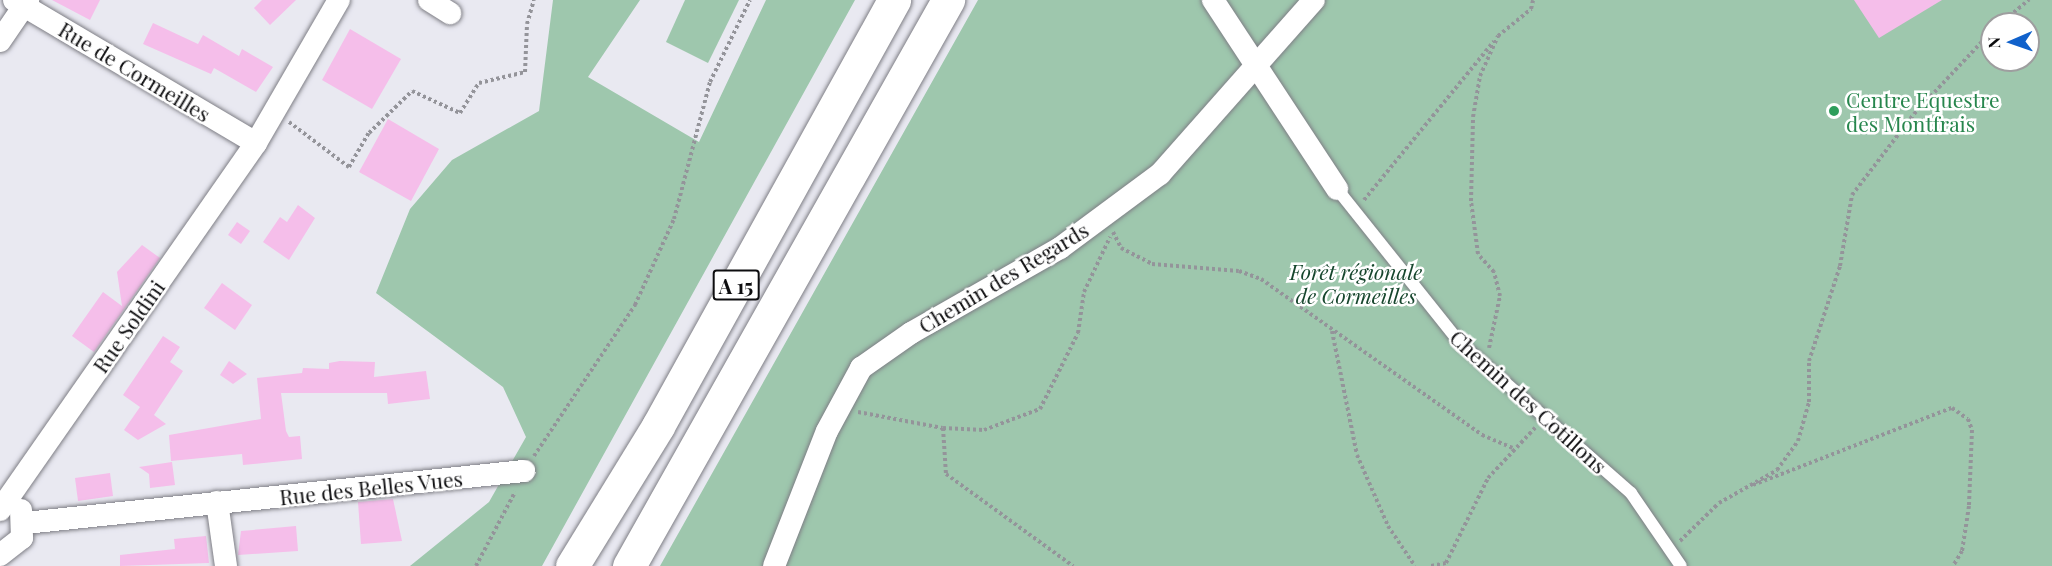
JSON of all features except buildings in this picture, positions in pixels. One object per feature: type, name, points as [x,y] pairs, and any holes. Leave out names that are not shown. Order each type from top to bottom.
[{"type":"highway","name":"A 15","points":[[572,566],[658,426],[894,0]]},
{"type":"highway","name":"A 15","points":[[629,566],[948,0]]},
{"type":"street","name":"Rue Soldini","points":[[4,504],[256,143],[339,0]]},
{"type":"street","points":[[429,0],[450,13]]},
{"type":"street","name":"Chemin des Cotillons","points":[[1213,0],[1336,189]]},
{"type":"street","name":"Chemin des Regards","points":[[774,566],[841,406],[861,368],[911,333],[1111,221],[1160,174],[1253,64],[1314,0]]},
{"type":"street","points":[[0,41],[22,2]]},
{"type":"street","name":"Rue de Cormeilles","points":[[22,2],[256,143]]},
{"type":"street","name":"Rue des Belles Vues","points":[[25,523],[524,471]]},
{"type":"street","points":[[217,502],[226,566]]},
{"type":"street","points":[[0,555],[22,538],[25,523],[4,504]]},
{"type":"lane","name":"Chemin des Cotillons","points":[[1336,189],[1459,342],[1631,493],[1681,566]]},
{"type":"path","points":[[274,111],[348,167],[369,132],[412,91],[460,113],[479,83],[525,72],[527,24],[534,0]]},
{"type":"path","points":[[476,566],[524,471],[635,305],[674,219],[710,82],[750,0]]},
{"type":"path","points":[[1354,212],[1498,36],[1531,9],[1533,0]]},
{"type":"path","points":[[2014,12],[2029,0]]},
{"type":"path","points":[[1488,369],[1490,324],[1500,296],[1494,272],[1478,254],[1471,201],[1473,117],[1480,76],[1498,36]]},
{"type":"path","points":[[1671,549],[1719,503],[1777,470],[1798,441],[1809,402],[1809,361],[1840,266],[1852,195],[1914,114],[1980,44]]},
{"type":"path","points":[[1111,221],[1122,248],[1152,264],[1239,271],[1261,279],[1482,435],[1512,448]]},
{"type":"path","points":[[841,406],[943,428],[984,430],[1040,409],[1078,333],[1084,292],[1111,221]]},
{"type":"path","points":[[1332,331],[1357,455],[1388,526],[1414,566]]},
{"type":"path","points":[[1744,489],[1952,408],[1968,419],[1972,430],[1967,517],[1962,551],[1953,566]]},
{"type":"path","points":[[1431,566],[1445,565],[1488,478],[1512,448],[1547,418]]},
{"type":"path","points":[[943,428],[946,474],[1073,566]]},
{"type":"green space","points":[[553,0],[640,0],[588,77],[699,142],[766,0],[855,0],[542,566],[410,566],[489,502],[526,437],[503,387],[376,293],[410,209],[452,160],[539,111]]},
{"type":"green space","points":[[685,0],[739,0],[708,63],[666,42]]},
{"type":"green space","name":"Forêt régionale de Cormeilles","points":[[978,0],[2052,0],[2052,566],[660,566]]},
{"type":"place","name":"Centre Equestre des Montfrais","points":[[1834,111]]}]
